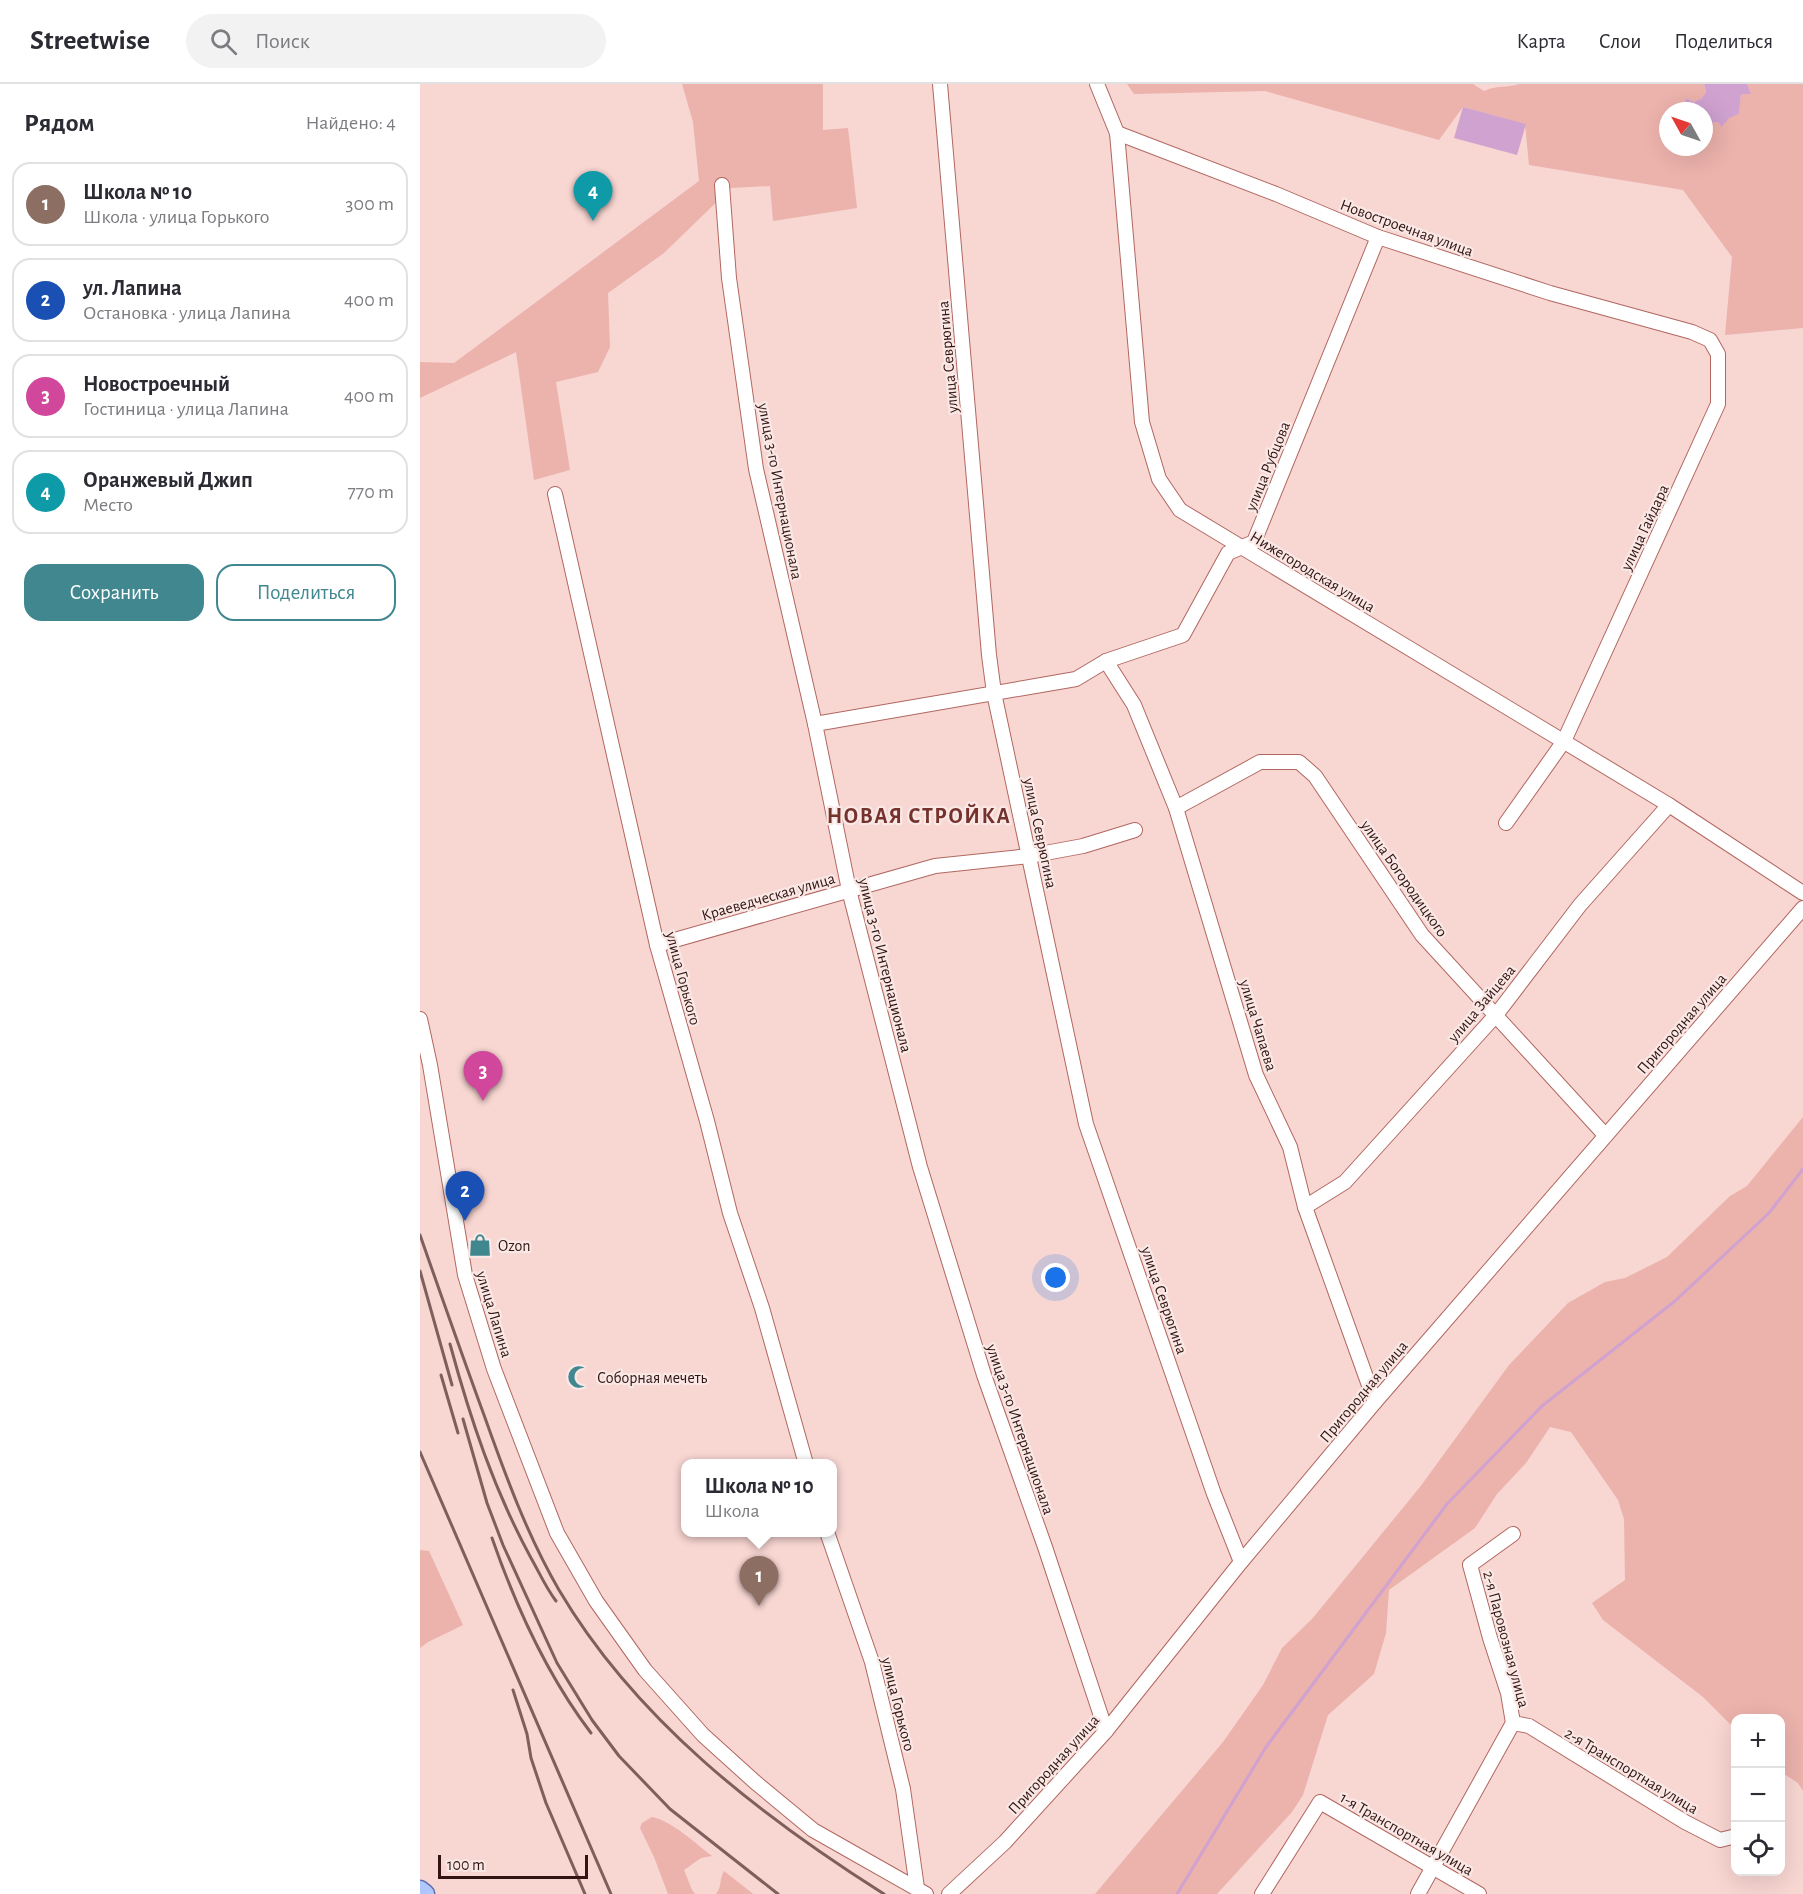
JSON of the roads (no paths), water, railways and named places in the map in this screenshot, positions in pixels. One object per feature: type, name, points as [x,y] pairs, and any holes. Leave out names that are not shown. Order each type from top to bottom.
[{"type":"main road","points":[[420,1890],[425,1894]]},
{"type":"street","name":"улица Севрюгина","points":[[940,84],[994,693],[1086,1124],[1214,1494],[1241,1562]]},
{"type":"street","name":"Нижегородская улица","points":[[1097,84],[1117,133],[1142,422],[1159,479],[1180,510],[1669,805],[1803,893]]},
{"type":"street","name":"Новостроечная улица","points":[[1117,133],[1276,194],[1378,237],[1550,294],[1692,332]]},
{"type":"street","name":"улица 3-го Интернационала","points":[[722,185],[729,278],[756,469],[815,724],[849,890],[920,1167],[984,1375],[1045,1547],[1106,1731]]},
{"type":"street","name":"улица Рубцова","points":[[815,724],[1076,679],[1106,661],[1183,635],[1228,553],[1254,542],[1378,237]]},
{"type":"street","name":"улица Гайдара","points":[[1506,823],[1564,741],[1718,404],[1718,354],[1710,340],[1692,332]]},
{"type":"street","name":"улица Горького","points":[[555,494],[657,945],[707,1121],[730,1213],[762,1308],[805,1459]]},
{"type":"street","name":"улица Чапаева","points":[[1106,661],[1134,705],[1176,808],[1256,1075],[1290,1147],[1305,1207],[1375,1402]]},
{"type":"street","name":"улица Богородицкого","points":[[1176,808],[1260,762],[1299,762],[1315,776],[1422,934],[1605,1135]]},
{"type":"street","name":"улица Зайцева","points":[[1305,1207],[1345,1182],[1496,1015],[1580,905],[1669,805]]},
{"type":"street","name":"Краеведческая улица","points":[[657,945],[935,867],[1029,856],[1083,846],[1135,830]]},
{"type":"street","name":"Пригородная улица","points":[[949,1894],[1005,1842],[1106,1731],[1241,1562],[1375,1402],[1803,908]]},
{"type":"street","name":"улица Лапина","points":[[420,1019],[465,1275],[494,1369],[557,1533],[596,1601],[645,1670],[703,1735],[813,1830],[922,1891]]},
{"type":"street","name":"2-я Паровозная улица","points":[[1418,1894],[1512,1724],[1508,1693],[1470,1565],[1514,1534]]},
{"type":"street","name":"улица Горького","points":[[828,1537],[872,1662],[903,1789],[922,1891]]},
{"type":"street","name":"2-я Транспортная улица","points":[[1512,1724],[1529,1726],[1694,1827],[1720,1840],[1731,1837]]},
{"type":"street","name":"1-я Транспортная улица","points":[[1262,1894],[1320,1802],[1479,1894]]},
{"type":"waterway","points":[[1177,1894],[1266,1747],[1447,1504],[1542,1406],[1675,1301],[1769,1213],[1803,1169]]},
{"type":"railway","points":[[420,1235],[517,1504],[547,1569],[590,1637],[624,1681],[703,1761],[791,1831],[884,1894]]},
{"type":"railway","points":[[420,1271],[452,1385]]},
{"type":"railway","points":[[450,1344],[494,1480],[518,1532],[556,1601]]},
{"type":"railway","points":[[441,1375],[458,1433]]},
{"type":"railway","points":[[463,1419],[487,1503],[503,1545],[557,1663],[592,1720],[619,1756],[670,1809],[778,1894]]},
{"type":"railway","points":[[420,1452],[611,1894]]},
{"type":"railway","points":[[492,1538],[511,1589],[546,1664],[591,1733]]},
{"type":"railway","points":[[513,1690],[546,1803],[585,1894]]},
{"type":"place","name":"Оранжевый Джип","points":[[593,221]]},
{"type":"place","name":"Новостроечный","points":[[483,1101]]},
{"type":"place","name":"ул. Лапина","points":[[465,1221]]},
{"type":"place","name":"Ozon","points":[[480,1245]]},
{"type":"place","name":"Соборная мечеть","points":[[579,1377]]},
{"type":"place","name":"Школа № 10","points":[[759,1606]]},
{"type":"district","name":"НОВАЯ СТРОЙКА","points":[[919,815]]}]
